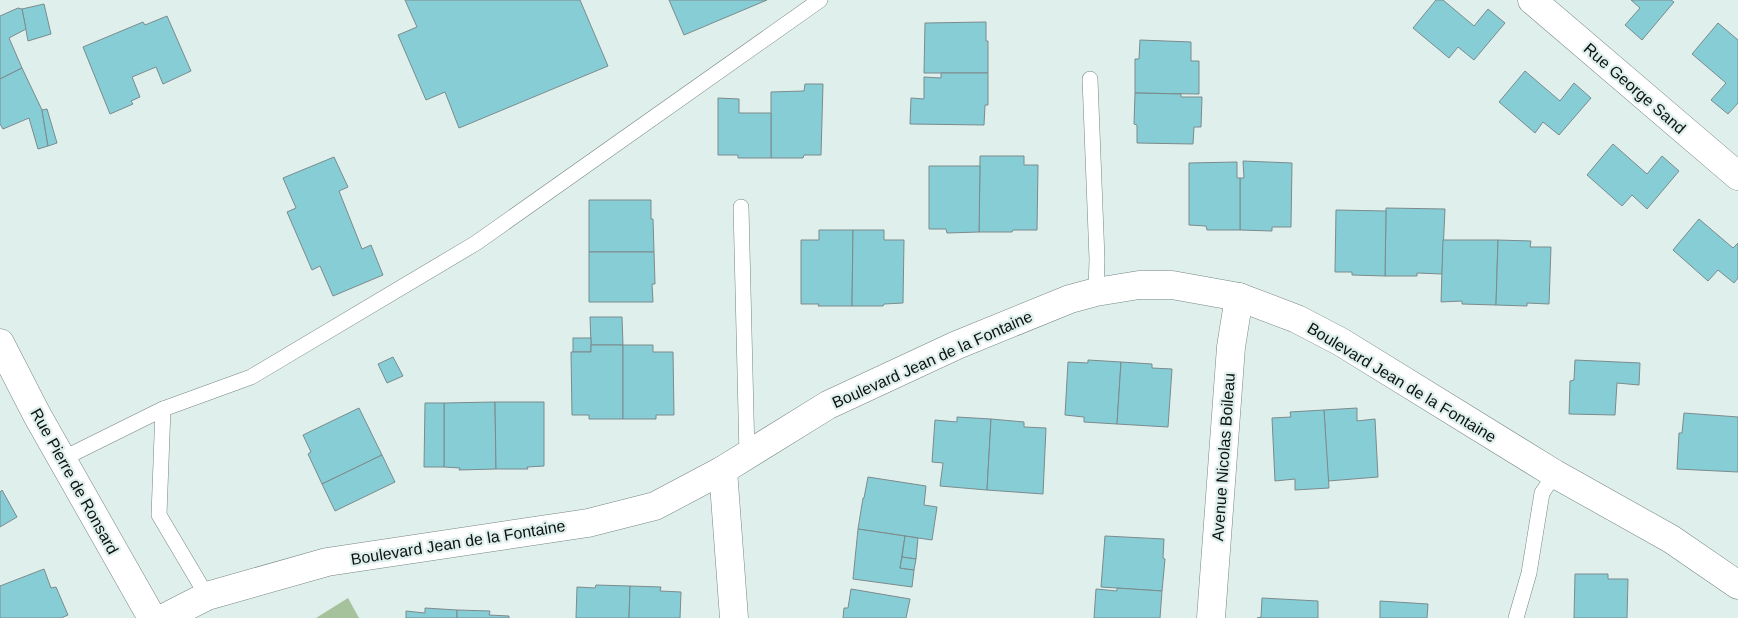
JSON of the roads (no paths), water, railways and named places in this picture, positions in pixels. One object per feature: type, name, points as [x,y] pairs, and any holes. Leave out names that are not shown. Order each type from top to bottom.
[{"type":"street","name":"Rue George Sand","points":[[1532,0],[1738,176]]},
{"type":"street","name":"Boulevard Jean de la Fontaine","points":[[164,618],[207,596],[327,562],[588,523],[655,506],[723,470],[828,405],[957,345],[1070,299],[1096,292],[1138,285],[1172,285],[1239,297],[1297,319],[1341,342],[1556,474],[1734,574]]},
{"type":"street","name":"Avenue Nicolas Boileau","points":[[1211,618],[1231,347],[1239,297]]},
{"type":"street","name":"Rue Pierre de Ronsard","points":[[0,343],[152,618]]},
{"type":"street","points":[[723,470],[734,618]]},
{"type":"lane","points":[[62,458],[163,409],[252,377],[476,242],[820,0]]},
{"type":"lane","points":[[1090,79],[1097,259],[1096,292]]},
{"type":"lane","points":[[741,207],[747,455]]},
{"type":"lane","points":[[163,409],[159,515],[207,596]]},
{"type":"lane","points":[[1516,618],[1529,573],[1542,493],[1556,474]]}]
